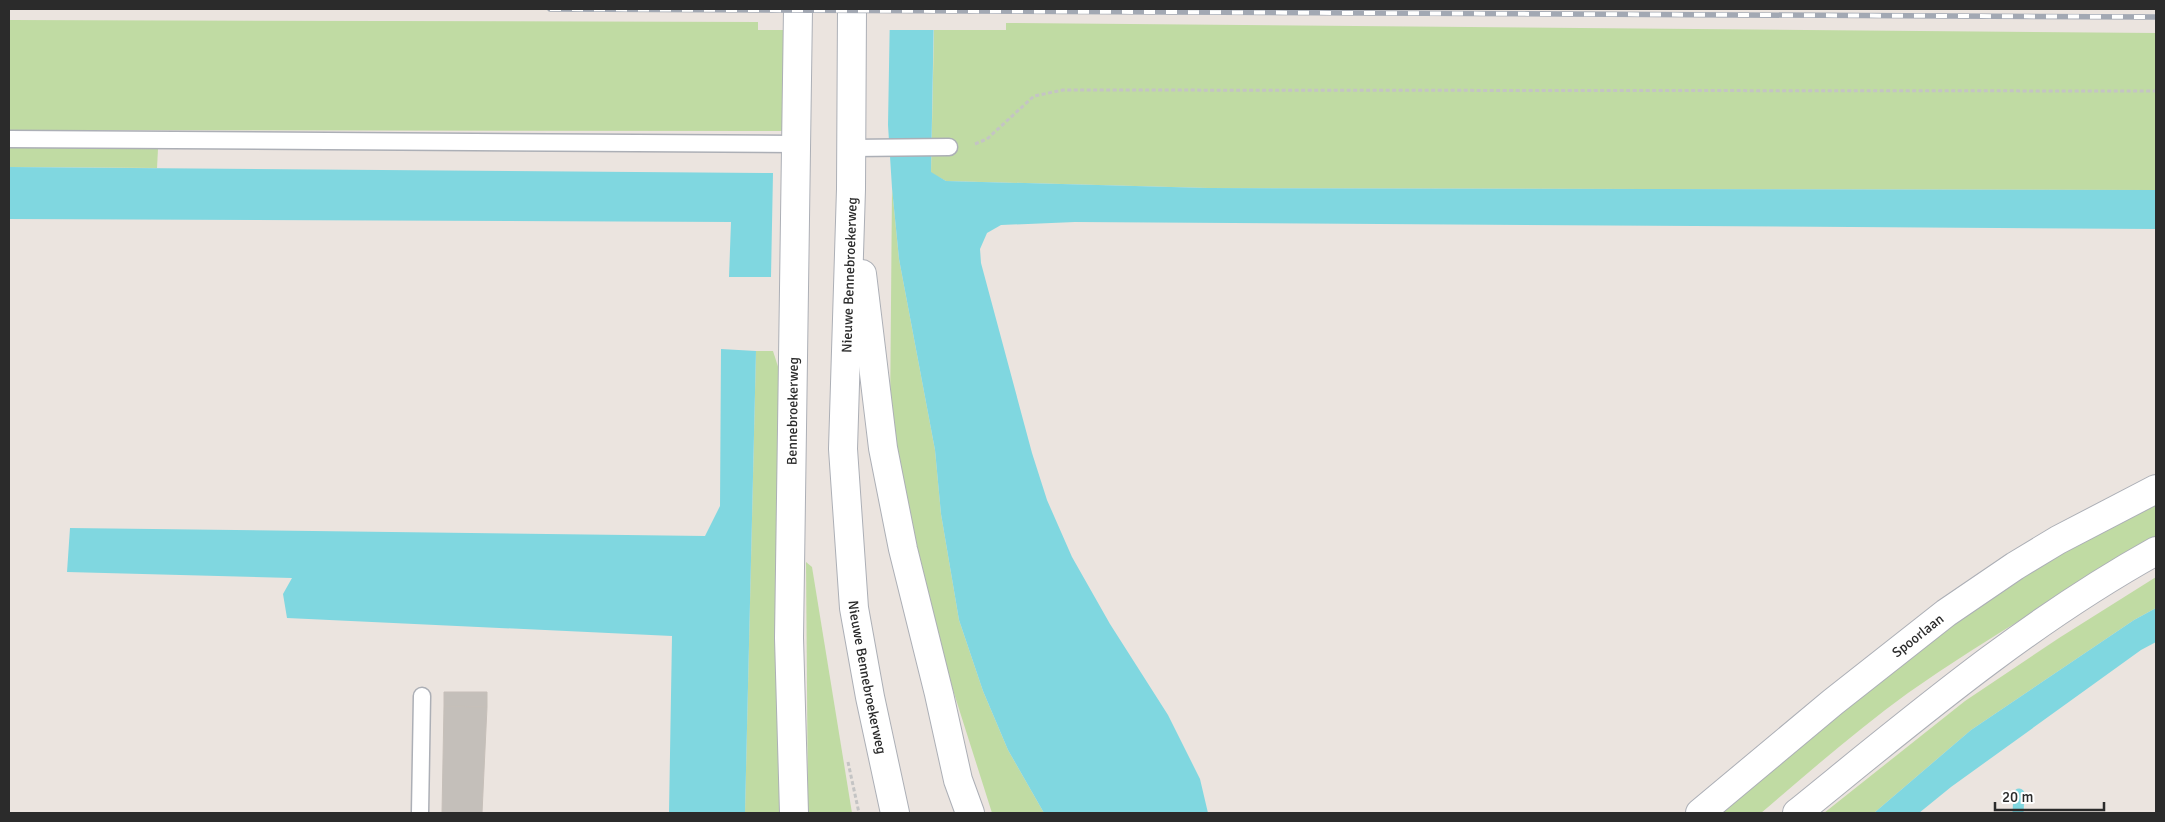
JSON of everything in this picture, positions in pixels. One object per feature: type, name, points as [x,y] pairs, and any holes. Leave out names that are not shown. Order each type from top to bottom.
[{"type":"main road","name":"Bennebroekerweg","points":[[794,813],[790,638],[798,9]]},
{"type":"main road","points":[[851,188],[852,9]]},
{"type":"main road","name":"Nieuwe Bennebroekerweg","points":[[851,188],[843,449],[850,579],[870,697],[896,813]]},
{"type":"main road","name":"Nieuwe Bennebroekerweg","points":[[851,188],[883,448],[918,616],[939,694],[958,780],[970,813]]},
{"type":"main road","name":"Spoorlaan","points":[[1700,813],[1833,702],[1946,613],[2015,566],[2058,540],[2156,489]]},
{"type":"main road","points":[[1797,813],[1994,657],[2090,590],[2156,551]]},
{"type":"lane","points":[[9,140],[796,144]]},
{"type":"lane","points":[[851,148],[949,147]]},
{"type":"lane","points":[[420,813],[422,696]]},
{"type":"path","points":[[949,147],[974,144],[987,139],[1034,96],[1063,90],[2156,91]]},
{"type":"green space","points":[[9,20],[758,22],[758,30],[787,30],[786,131],[9,130]]},
{"type":"green space","points":[[1006,23],[2156,33],[2156,190],[1208,188],[946,181],[931,173],[934,30],[1006,30]]},
{"type":"green space","points":[[9,146],[158,149],[157,168],[9,167]]},
{"type":"green space","points":[[892,188],[899,259],[935,450],[941,514],[959,620],[983,691],[1008,750],[1044,813],[992,813],[927,608],[890,420]]},
{"type":"green space","points":[[756,351],[773,351],[781,376],[779,813],[745,813]]},
{"type":"green space","points":[[2156,501],[2156,539],[1938,672],[1852,736],[1761,813],[1715,813],[1837,710],[2020,575]]},
{"type":"green space","points":[[806,562],[812,567],[852,813],[808,813]]},
{"type":"green space","points":[[2156,577],[2156,608],[2134,620],[1971,730],[1874,813],[1824,813],[1965,701],[2059,638]]},
{"type":"water","points":[[890,9],[934,9],[931,172],[946,181],[1208,188],[2156,190],[2156,229],[1075,222],[1001,225],[987,233],[980,249],[981,263],[1032,453],[1047,500],[1072,557],[1110,624],[1168,715],[1200,779],[1208,813],[1044,813],[1008,750],[983,691],[959,620],[941,514],[935,450],[899,259],[888,125]]},
{"type":"water","points":[[9,167],[773,173],[771,277],[729,277],[731,222],[9,219]]},
{"type":"water","points":[[721,349],[756,351],[745,813],[669,813],[672,636],[287,618],[283,594],[292,578],[67,572],[70,528],[705,536],[720,506]]},
{"type":"water","points":[[2156,608],[2156,642],[2141,650],[1951,787],[1919,813],[1874,813],[1971,730],[2134,620]]},
{"type":"pier","points":[[887,9],[937,9],[937,30],[887,30]]},
{"type":"building","points":[[444,692],[487,692],[487,707],[444,706]]},
{"type":"building","points":[[444,706],[487,707],[482,813],[442,813]]},
{"type":"waterway","points":[[2018,813],[2019,794]]},
{"type":"railway","points":[[550,9],[2156,17]]}]
